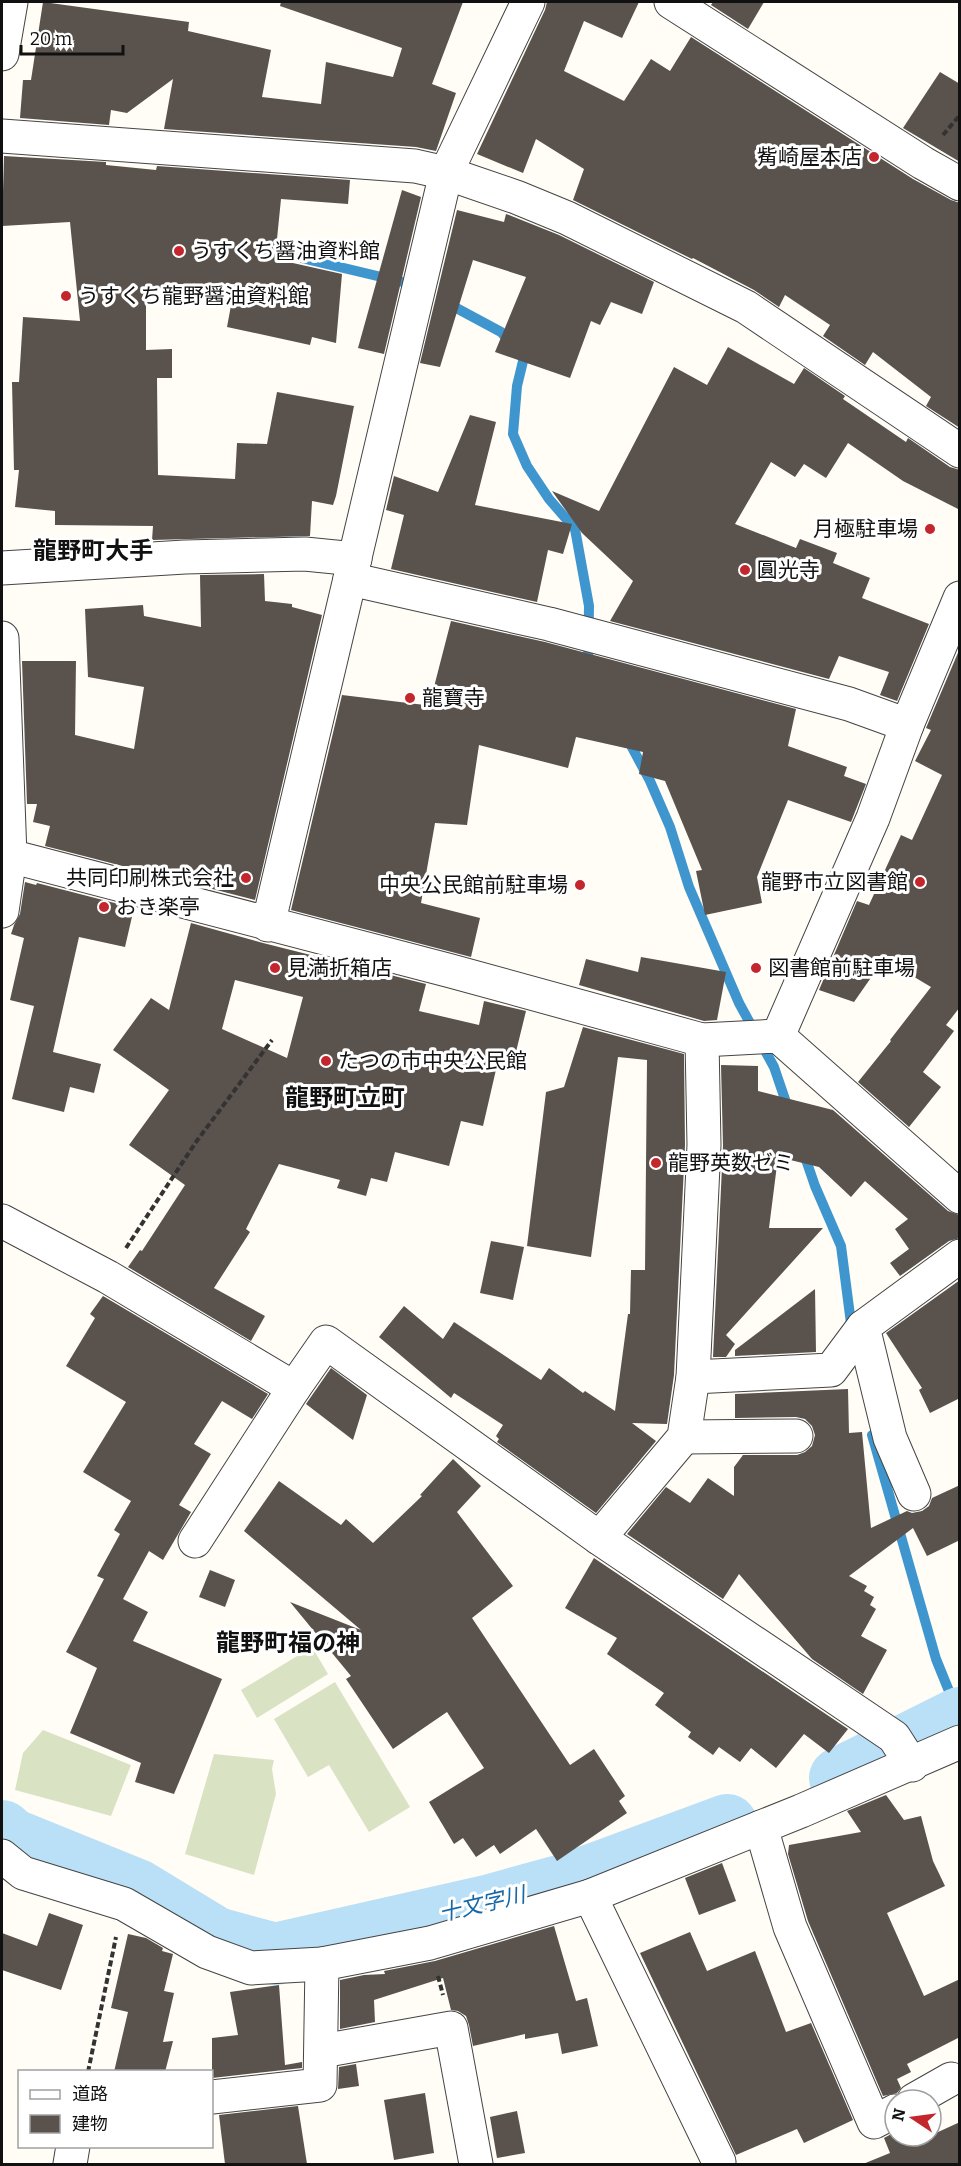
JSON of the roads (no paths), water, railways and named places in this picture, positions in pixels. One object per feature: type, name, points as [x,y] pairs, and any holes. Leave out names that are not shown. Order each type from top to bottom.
[{"type":"street","points":[[2,54],[11,2]]},
{"type":"street","points":[[268,925],[446,172],[528,2]]},
{"type":"street","points":[[670,2],[913,157],[960,184]]},
{"type":"street","points":[[2,136],[416,166],[446,172],[567,218],[746,307],[960,451]]},
{"type":"street","points":[[2,568],[185,557],[305,554],[549,624],[849,704],[907,725]]},
{"type":"street","points":[[778,1036],[873,818],[907,725],[960,598]]},
{"type":"street","points":[[2,638],[6,855],[2,910]]},
{"type":"street","points":[[6,855],[451,971],[702,1040],[778,1036],[960,1197]]},
{"type":"street","points":[[599,1538],[684,1437],[693,1377],[704,1145],[702,1040]]},
{"type":"street","points":[[2,1221],[108,1277],[294,1388]]},
{"type":"street","points":[[693,1377],[831,1370],[863,1327],[960,1256]]},
{"type":"street","points":[[863,1327],[890,1438],[914,1494]]},
{"type":"street","points":[[195,1541],[326,1342],[599,1538],[894,1737],[912,1764]]},
{"type":"street","points":[[684,1437],[796,1436]]},
{"type":"street","points":[[12,1864],[124,1904],[207,1952],[250,1968],[322,1964],[430,1943],[590,1896],[761,1827],[960,1742]]},
{"type":"street","points":[[761,1827],[790,1927],[874,2122],[883,2117]]},
{"type":"street","points":[[590,1896],[719,2162]]},
{"type":"street","points":[[213,2097],[320,2085],[322,1964]]},
{"type":"street","points":[[322,2051],[451,2028],[476,2164]]},
{"type":"street","points":[[935,2088],[951,2079]]},
{"type":"street","points":[[70,2164],[73,2148]]},
{"type":"waterway","points":[[264,249],[415,285]]},
{"type":"waterway","points":[[447,303],[501,332],[524,357],[517,386],[513,434],[527,466],[549,499],[575,529],[589,606],[588,666]]},
{"type":"waterway","points":[[627,738],[650,781],[670,827],[689,887],[739,1003],[774,1067],[789,1111]]},
{"type":"waterway","points":[[803,1151],[815,1186],[841,1246],[852,1331]]},
{"type":"waterway","points":[[872,1435],[936,1659],[960,1718]]},
{"type":"waterway","name":"十文字川","points":[[840,1778],[960,1718]]},
{"type":"waterway","name":"十文字川","points":[[2,1831],[11,1839],[137,1890],[216,1938],[275,1954],[487,1906],[570,1883],[727,1825]]},
{"type":"waterway","points":[[2,1851],[11,1839]]},
{"type":"place","name":"觜崎屋本店","points":[[874,157]]},
{"type":"place","name":"うすくち醤油資料館","points":[[179,251]]},
{"type":"place","name":"うすくち龍野醤油資料館","points":[[66,296]]},
{"type":"place","name":"月極駐車場","points":[[930,529]]},
{"type":"place","name":"圓光寺","points":[[745,570]]},
{"type":"place","name":"龍寶寺","points":[[410,698]]},
{"type":"place","name":"共同印刷株式会社","points":[[246,878]]},
{"type":"place","name":"龍野市立図書館","points":[[920,882]]},
{"type":"place","name":"中央公民館前駐車場","points":[[580,885]]},
{"type":"place","name":"おき楽亭","points":[[104,907]]},
{"type":"place","name":"見満折箱店","points":[[275,968]]},
{"type":"place","name":"図書館前駐車場","points":[[756,968]]},
{"type":"place","name":"たつの市中央公民館","points":[[326,1061]]},
{"type":"place","name":"龍野英数ゼミ","points":[[656,1163]]},
{"type":"district","name":"龍野町大手","points":[[93,551]]},
{"type":"district","name":"龍野町立町","points":[[345,1098]]},
{"type":"district","name":"龍野町福の神","points":[[288,1643]]}]
